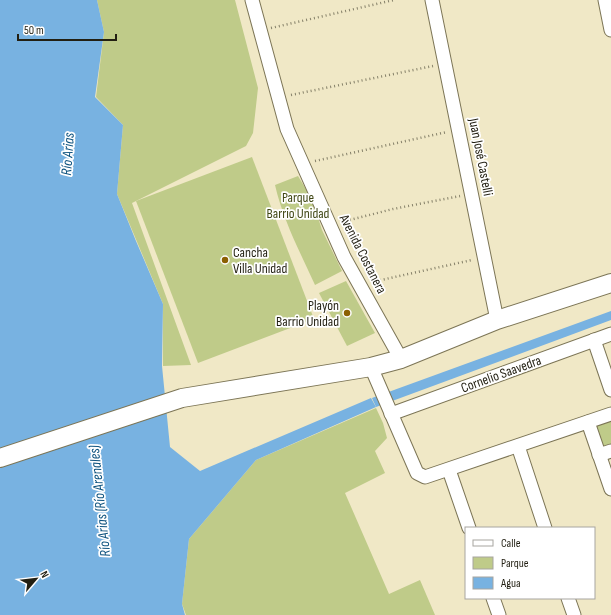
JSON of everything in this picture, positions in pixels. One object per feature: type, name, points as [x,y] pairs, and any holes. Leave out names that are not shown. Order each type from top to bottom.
[{"type":"street","name":"Avenida Costanera","points":[[252,0],[287,129],[344,257],[401,359]]},
{"type":"street","name":"Juan José Castelli","points":[[432,0],[497,320]]},
{"type":"street","points":[[605,0],[611,30]]},
{"type":"street","points":[[0,458],[182,398],[370,367],[401,359],[497,320],[611,283]]},
{"type":"street","name":"Cornelio Saavedra","points":[[391,414],[611,334]]},
{"type":"street","points":[[594,340],[611,390]]},
{"type":"street","points":[[370,367],[417,473],[425,477],[611,414]]},
{"type":"street","points":[[588,422],[605,453],[611,489]]},
{"type":"street","points":[[518,446],[545,527]]},
{"type":"street","points":[[449,470],[469,527]]},
{"type":"street","points":[[493,599],[499,615]]},
{"type":"street","points":[[568,599],[574,615]]},
{"type":"path","points":[[261,30],[394,0]]},
{"type":"path","points":[[279,98],[445,64]]},
{"type":"path","points":[[303,163],[459,130]]},
{"type":"path","points":[[330,226],[393,209],[472,193]]},
{"type":"path","points":[[360,285],[484,257]]},
{"type":"green space","points":[[97,0],[235,0],[258,88],[253,133],[246,146],[132,203],[191,365],[163,366],[163,304],[117,194],[123,125],[96,97],[104,32]]},
{"type":"green space","name":"Cancha Villa Unidad","points":[[252,157],[314,319],[198,363],[136,201]]},
{"type":"green space","name":"Parque Barrio Unidad","points":[[298,176],[312,199],[322,230],[342,271],[315,285],[287,223],[275,185]]},
{"type":"green space","name":"Playón Barrio Unidad","points":[[346,281],[375,333],[347,346],[319,293]]},
{"type":"green space","points":[[376,408],[383,423],[387,438],[375,451],[385,473],[345,493],[389,594],[420,580],[435,615],[186,615],[182,604],[189,539],[256,460]]},
{"type":"green space","points":[[611,417],[611,447],[606,448],[602,446],[596,428],[597,423]]},
{"type":"water","points":[[0,0],[97,0],[104,32],[95,97],[123,125],[117,194],[163,304],[162,366],[170,447],[200,471],[371,398],[376,407],[256,460],[189,539],[182,604],[185,615],[0,615]]},
{"type":"water","points":[[611,311],[611,320],[376,407],[372,398]]},
{"type":"place","name":"Cancha Villa Unidad","points":[[225,260]]},
{"type":"place","name":"Playón Barrio Unidad","points":[[347,313]]},
{"type":"water label","name":"Río Arias","points":[[68,154]]},
{"type":"water label","name":"Río Arias (Río Arenales)","points":[[100,501]]}]
